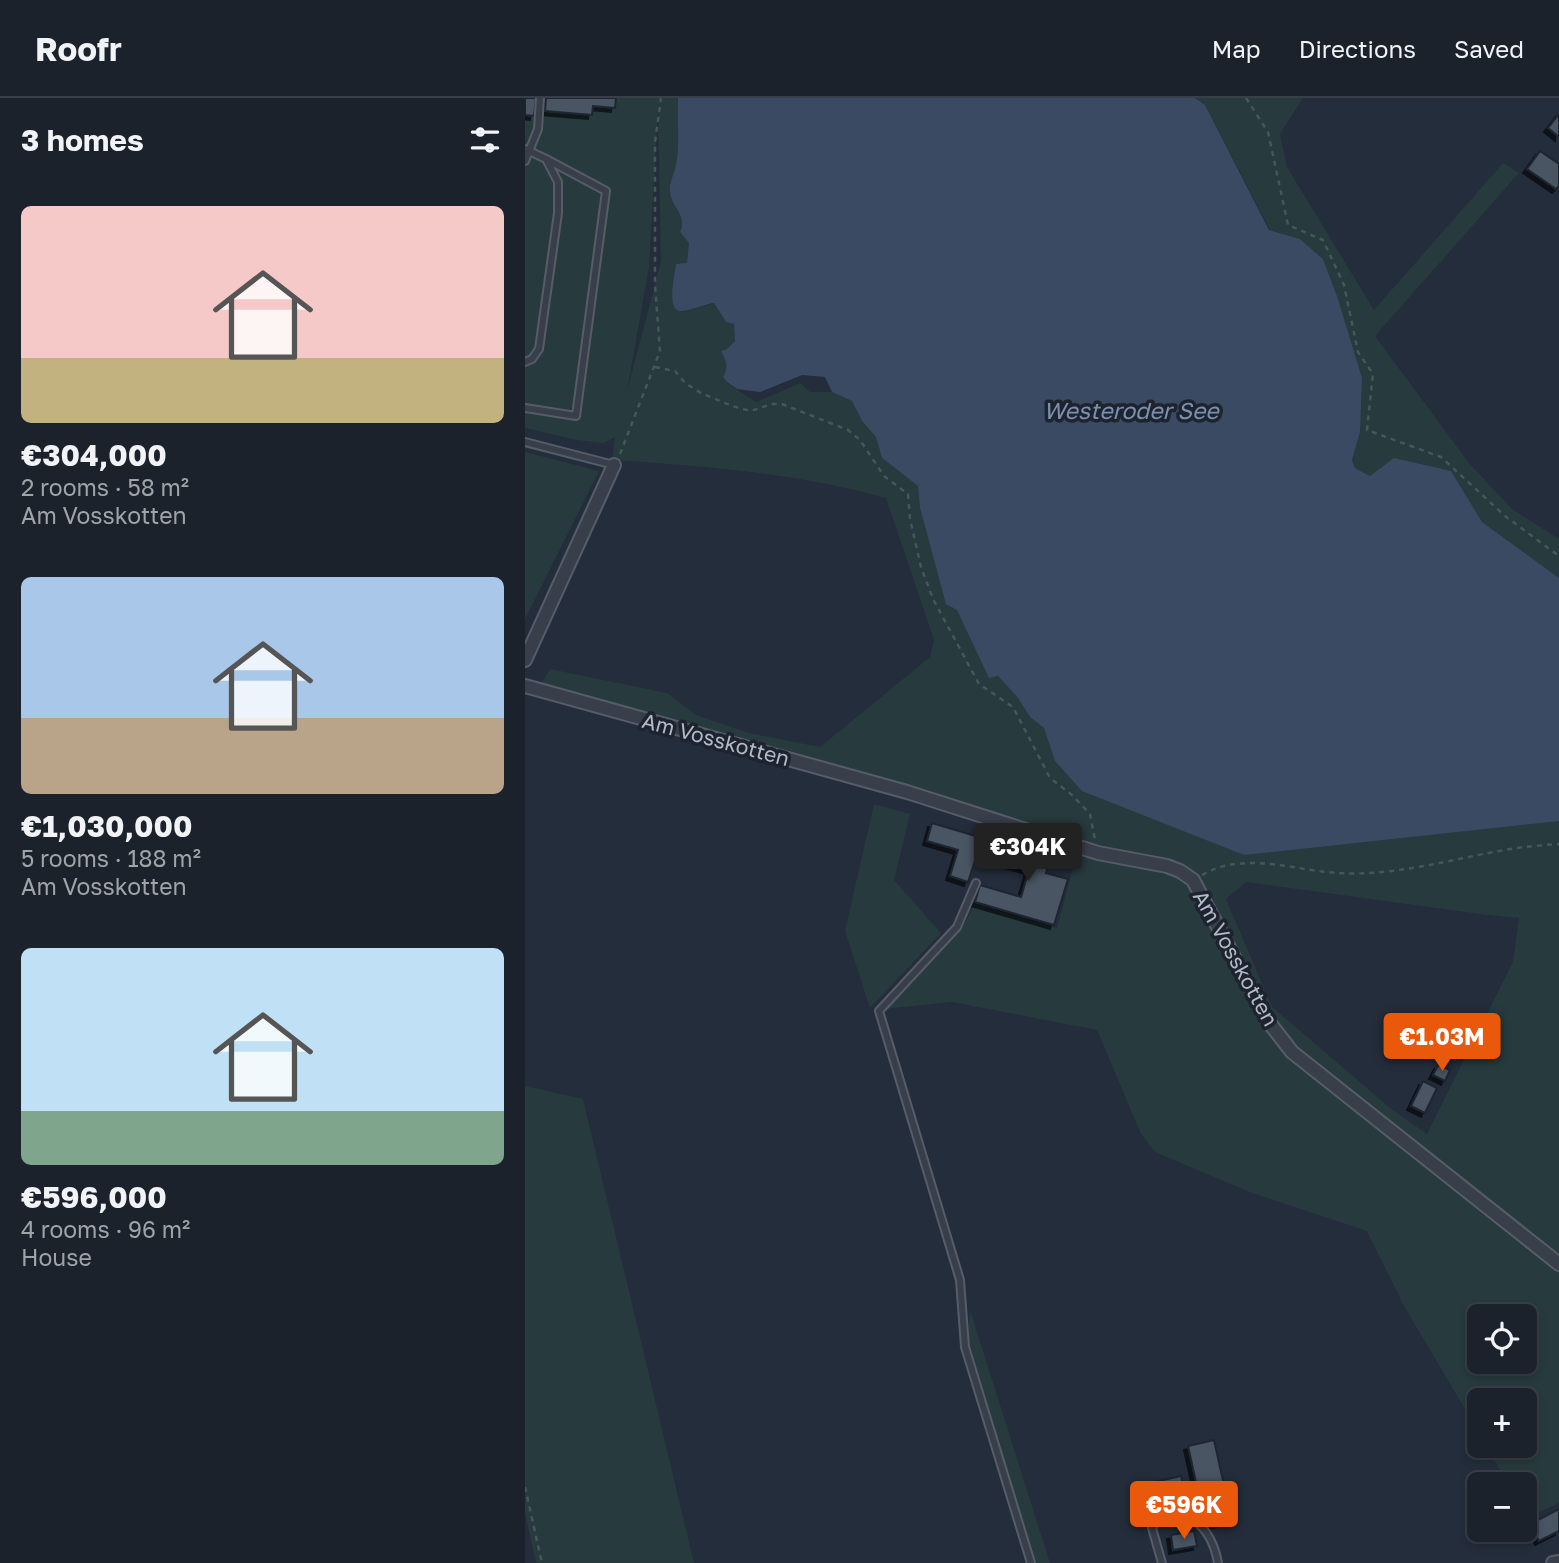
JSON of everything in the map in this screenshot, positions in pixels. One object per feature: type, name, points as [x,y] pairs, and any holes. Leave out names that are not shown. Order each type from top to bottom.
[{"type":"street","points":[[525,660],[614,465]]},
{"type":"street","name":"Am Vosskotten","points":[[525,686],[907,792],[1098,853],[1180,871],[1193,880],[1268,1021],[1292,1052],[1559,1264]]},
{"type":"street","points":[[1553,1563],[1559,1562]]},
{"type":"lane","points":[[525,161],[527,150],[538,129],[540,98]]},
{"type":"lane","points":[[525,408],[576,416],[606,191],[527,150]]},
{"type":"lane","points":[[525,362],[532,359],[539,349],[558,213],[558,182],[547,159]]},
{"type":"lane","points":[[525,442],[614,465]]},
{"type":"lane","points":[[977,883],[957,927],[879,1011],[960,1280],[965,1347],[1031,1563]]},
{"type":"lane","points":[[1162,1563],[1152,1528],[1161,1516],[1177,1512],[1206,1531],[1214,1544],[1218,1563]]},
{"type":"path","points":[[614,465],[656,367],[660,351],[655,285],[655,142],[661,98]]},
{"type":"path","points":[[1246,98],[1268,132],[1288,225],[1323,240],[1344,285],[1358,352],[1373,374],[1367,430],[1441,457],[1505,516],[1559,556]]},
{"type":"path","points":[[656,367],[675,371],[685,383],[732,407],[751,411],[772,404],[782,404],[848,430],[860,440],[884,476],[908,494],[910,519],[921,566],[933,599],[979,684],[1013,707],[1050,778],[1090,814],[1098,853]]},
{"type":"path","points":[[1193,880],[1213,868],[1230,864],[1274,864],[1339,873],[1386,871],[1517,848],[1559,844]]},
{"type":"path","points":[[525,1487],[542,1563]]},
{"type":"shaded area","points":[[525,98],[678,98],[677,157],[670,189],[681,216],[680,232],[689,243],[682,312],[714,303],[726,322],[734,324],[735,341],[721,351],[726,361],[727,383],[756,402],[800,383],[810,392],[832,392],[852,401],[862,421],[876,437],[882,458],[918,486],[927,536],[945,584],[989,677],[998,676],[1018,698],[1030,717],[1044,728],[1055,761],[1559,809],[1559,1503],[1537,1513],[1537,1472],[1501,1472],[1493,1458],[1537,1458],[1537,1388],[1467,1388],[1467,1413],[1404,1306],[1367,1231],[1252,1193],[1155,1152],[1141,1134],[1097,1030],[952,1002],[884,1009],[965,923],[974,904],[1057,928],[1074,864],[1053,851],[1059,835],[536,692],[550,669],[667,693],[696,715],[749,733],[820,747],[930,657],[934,640],[886,498],[785,477],[715,468],[612,460],[615,437],[604,443],[576,440],[525,428]],"holes":[[[658,110],[661,262],[627,391],[649,267]],[[1246,882],[1519,918],[1513,962],[1427,1134],[1394,1111],[1272,1007],[1226,899]]]},
{"type":"shaded area","points":[[1195,98],[1303,98],[1280,134],[1287,167],[1374,310],[1503,163],[1519,173],[1375,336],[1469,463],[1511,508],[1559,539],[1559,578],[1481,522],[1451,471],[1370,476],[1355,468],[1352,460],[1360,432],[1337,296],[1323,259],[1300,239],[1270,230],[1205,105]]},
{"type":"shaded area","points":[[525,452],[599,471],[525,619]]},
{"type":"shaded area","points":[[874,804],[910,814],[894,880],[941,933],[870,1008],[845,931]]},
{"type":"shaded area","points":[[525,1086],[583,1099],[694,1563],[536,1563],[525,1513]]},
{"type":"shaded area","points":[[970,1310],[1050,1563],[1035,1563],[968,1339]]},
{"type":"water","name":"Westeroder See","points":[[678,98],[1195,98],[1205,105],[1269,230],[1300,239],[1323,259],[1362,378],[1360,432],[1352,460],[1355,468],[1370,476],[1394,458],[1451,471],[1482,522],[1559,578],[1559,821],[1244,855],[1082,791],[1055,761],[1044,728],[1030,717],[1018,698],[998,676],[989,678],[957,610],[946,604],[920,508],[918,486],[882,458],[876,437],[862,421],[852,401],[832,392],[825,377],[802,375],[760,392],[737,389],[723,377],[726,364],[721,351],[735,341],[734,324],[726,322],[714,303],[683,311],[673,305],[676,264],[687,263],[689,243],[680,232],[681,216],[670,192],[677,157]]},
{"type":"building","points":[[525,98],[536,98],[534,116],[525,115]]},
{"type":"building","points":[[546,98],[616,98],[615,108],[593,106],[592,115],[545,111]]},
{"type":"building","points":[[1559,114],[1559,137],[1548,128]]},
{"type":"building","points":[[1540,151],[1559,164],[1559,186],[1556,189],[1527,169]]},
{"type":"building","points":[[932,823],[989,840],[984,857],[977,855],[968,882],[950,876],[958,850],[927,841]]},
{"type":"building","points":[[1007,835],[1053,849],[1046,873],[1068,879],[1054,925],[975,902],[980,885],[1021,897],[1029,870],[999,861]]},
{"type":"building","points":[[1438,1065],[1450,1070],[1445,1081],[1433,1075]]},
{"type":"building","points":[[1423,1081],[1437,1088],[1425,1113],[1411,1106]]},
{"type":"building","points":[[1214,1440],[1224,1485],[1198,1491],[1188,1446]]},
{"type":"building","points":[[1181,1476],[1187,1503],[1156,1510],[1150,1483]]},
{"type":"building","points":[[1225,1494],[1232,1520],[1205,1527],[1199,1500]]},
{"type":"building","points":[[1559,1509],[1559,1531],[1539,1541],[1537,1520]]},
{"type":"building","points":[[1194,1531],[1197,1546],[1173,1550],[1171,1535]]}]
